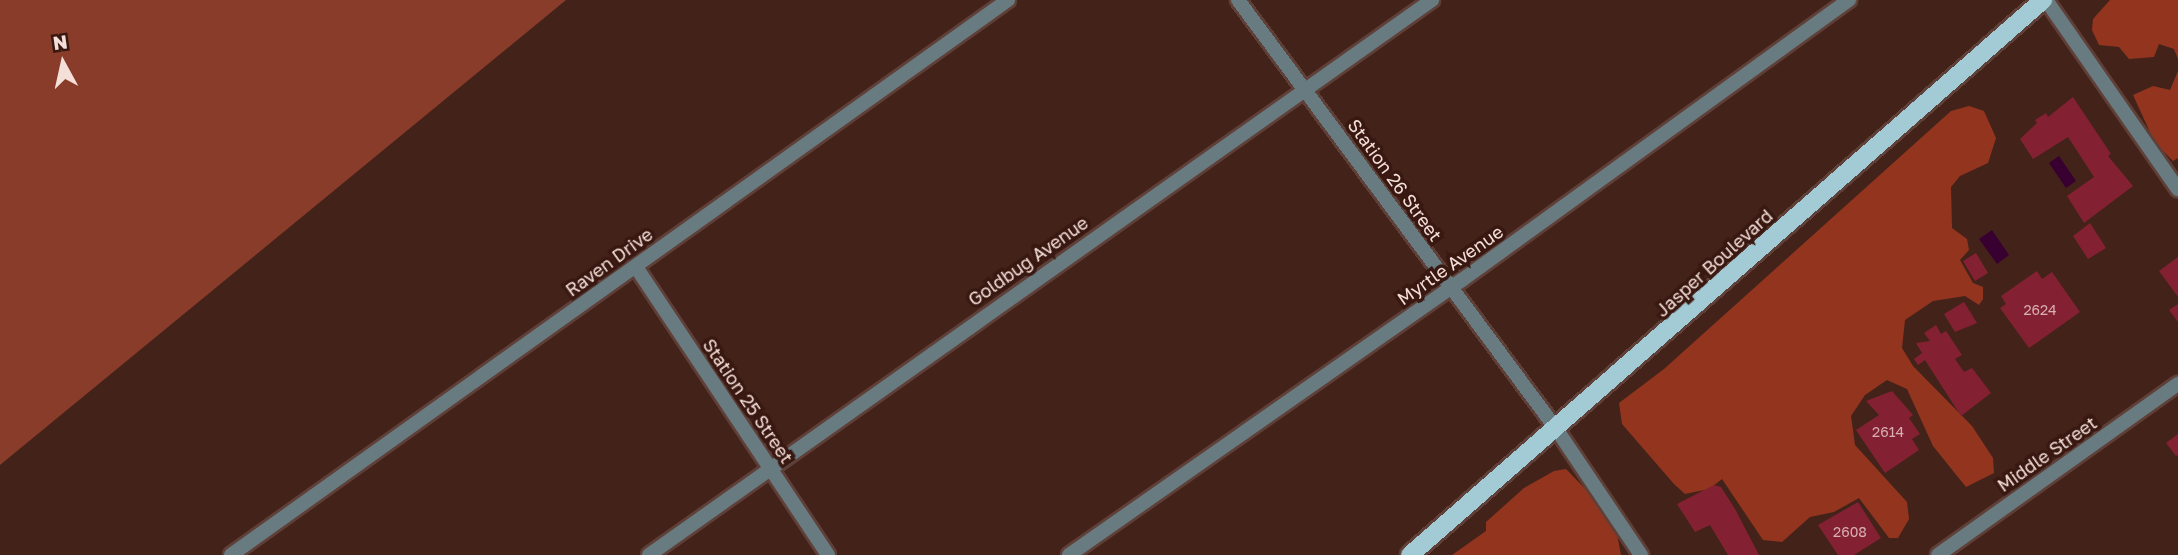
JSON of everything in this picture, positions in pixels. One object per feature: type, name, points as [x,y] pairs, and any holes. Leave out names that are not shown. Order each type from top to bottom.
[{"type":"main road","name":"Jasper Boulevard","points":[[1410,555],[1557,430],[2044,0]]},
{"type":"street","name":"Raven Drive","points":[[231,555],[1008,0]]},
{"type":"street","name":"Station 26 Street","points":[[1238,0],[1557,430],[1641,555]]},
{"type":"street","name":"Goldbug Avenue","points":[[649,555],[1432,0]]},
{"type":"street","name":"Myrtle Avenue","points":[[1069,555],[1450,289],[1849,0]]},
{"type":"street","points":[[2044,0],[2178,189]]},
{"type":"street","name":"Station 25 Street","points":[[636,267],[828,555]]},
{"type":"street","name":"Middle Street","points":[[1938,555],[2178,384]]},
{"type":"shaded area","points":[[0,0],[566,0],[0,465]]},
{"type":"shaded area","points":[[2110,0],[2178,0],[2178,59],[2174,49],[2159,44],[2154,57],[2129,59],[2119,47],[2099,45],[2092,30],[2093,19]]},
{"type":"shaded area","points":[[2178,71],[2178,158],[2173,161],[2155,143],[2133,95],[2153,86],[2170,90]]},
{"type":"shaded area","points":[[1969,106],[1984,111],[1996,138],[1988,163],[1960,176],[1951,187],[1952,228],[1967,239],[1969,250],[1960,260],[1973,283],[1983,287],[1983,299],[1979,305],[1965,296],[1933,301],[1905,320],[1902,348],[1913,366],[1972,426],[1993,458],[1994,473],[1966,487],[1933,446],[1907,389],[1887,380],[1865,395],[1851,416],[1855,445],[1907,502],[1909,519],[1898,538],[1889,538],[1859,498],[1834,512],[1810,517],[1782,542],[1763,540],[1722,479],[1709,489],[1685,494],[1622,424],[1619,403],[1664,369],[1951,111]]},
{"type":"shaded area","points":[[2059,156],[2076,181],[2066,188],[2049,163]]},
{"type":"shaded area","points":[[1992,230],[2009,255],[1997,264],[1979,239]]},
{"type":"shaded area","points":[[1566,469],[1600,504],[1617,534],[1621,555],[1452,555],[1486,531],[1486,522],[1524,488],[1554,471]]},
{"type":"building","points":[[2073,97],[2111,154],[2108,156],[2133,186],[2084,223],[2067,196],[2094,177],[2068,137],[2033,159],[2020,139],[2037,123],[2035,120],[2046,113],[2048,117]]},
{"type":"building","points":[[2090,223],[2106,248],[2088,259],[2073,236]]},
{"type":"building","points":[[1976,253],[1988,273],[1975,281],[1963,261]]},
{"type":"building","points":[[2178,257],[2178,297],[2159,271]]},
{"type":"building","points":[[2037,271],[2042,279],[2052,272],[2080,312],[2029,348],[2000,308],[2006,304],[2001,296]]},
{"type":"building","points":[[1964,302],[1977,323],[1955,332],[1944,314]]},
{"type":"building","points":[[2178,304],[2178,322],[2169,310]]},
{"type":"building","points":[[1936,325],[1941,334],[1946,331],[1962,355],[1955,359],[1964,372],[1972,368],[1991,393],[1961,416],[1925,360],[1918,365],[1914,359],[1922,353],[1916,343],[1930,341],[1924,333]]},
{"type":"building","points":[[1892,391],[1913,415],[1909,418],[1920,434],[1912,439],[1919,450],[1885,473],[1856,430],[1879,415],[1866,401]]},
{"type":"building","points":[[2178,434],[2178,455],[2176,456],[2166,443]]},
{"type":"building","points":[[1714,485],[1721,487],[1759,555],[1728,555],[1710,525],[1695,532],[1677,504]]},
{"type":"building","points":[[1858,502],[1881,538],[1854,555],[1838,555],[1818,525]]}]
